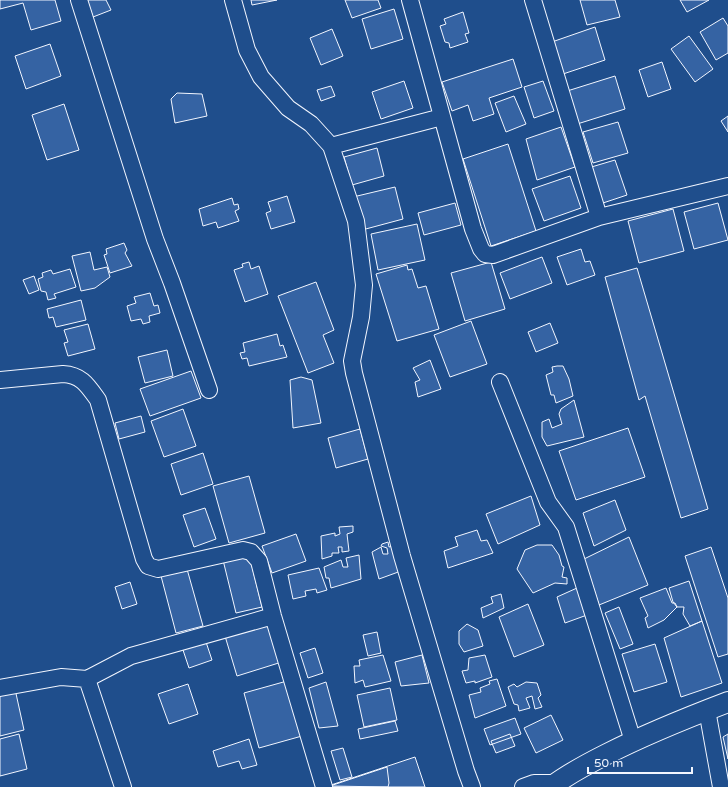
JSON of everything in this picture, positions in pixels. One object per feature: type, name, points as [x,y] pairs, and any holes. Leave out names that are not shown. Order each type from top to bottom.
[{"type":"main road","points":[[554,785],[582,766],[633,740],[728,702]]},
{"type":"street","points":[[79,0],[155,239],[172,283],[208,390]]},
{"type":"street","points":[[233,0],[247,50],[261,77],[288,108],[311,124],[331,146],[356,221],[364,285],[361,317],[352,361],[354,373],[402,556],[472,787]]},
{"type":"street","points":[[410,0],[473,229],[481,250],[485,254],[493,255],[599,217],[728,186]]},
{"type":"street","points":[[533,0],[599,217]]},
{"type":"street","points":[[331,146],[442,117]]},
{"type":"street","points":[[0,380],[63,374],[73,374],[84,380],[98,400],[144,559],[148,566],[158,569],[243,550],[251,552],[259,561],[273,616],[324,787]]},
{"type":"street","points":[[500,382],[548,502],[566,527],[633,740]]},
{"type":"street","points":[[0,688],[61,677],[87,679],[131,656],[273,616]]},
{"type":"street","points":[[87,679],[123,787]]},
{"type":"street","points":[[707,710],[722,787]]},
{"type":"street","points":[[523,787],[534,783],[554,785]]},
{"type":"building","points":[[0,0],[55,0],[61,21],[31,30],[23,3],[0,9]]},
{"type":"building","points":[[87,0],[106,0],[111,10],[93,17]]},
{"type":"building","points":[[251,0],[277,0],[252,5]]},
{"type":"building","points":[[345,0],[378,0],[381,8],[352,18]]},
{"type":"building","points":[[580,0],[615,0],[620,17],[587,25]]},
{"type":"building","points":[[680,0],[709,0],[687,12]]},
{"type":"building","points":[[394,9],[403,39],[371,49],[362,19]]},
{"type":"building","points":[[463,12],[469,33],[465,34],[468,42],[450,48],[449,43],[445,42],[440,26],[446,24],[444,19]]},
{"type":"building","points":[[723,18],[728,26],[728,53],[716,60],[700,32]]},
{"type":"building","points":[[595,27],[605,60],[560,75],[549,43]]},
{"type":"building","points":[[332,29],[343,56],[321,65],[310,38]]},
{"type":"building","points":[[689,36],[713,69],[695,82],[671,49]]},
{"type":"building","points":[[50,44],[61,76],[26,89],[15,56]]},
{"type":"building","points":[[513,59],[522,87],[489,98],[494,114],[473,121],[468,105],[452,111],[442,82]]},
{"type":"building","points":[[662,62],[671,89],[648,97],[639,70]]},
{"type":"building","points":[[615,76],[625,109],[574,125],[564,92]]},
{"type":"building","points":[[404,81],[413,108],[381,119],[372,92]]},
{"type":"building","points":[[543,81],[554,111],[534,118],[524,87]]},
{"type":"building","points":[[331,86],[335,96],[321,101],[317,90]]},
{"type":"building","points":[[177,93],[202,94],[207,116],[175,123],[171,99]]},
{"type":"building","points":[[514,96],[526,124],[506,132],[495,103]]},
{"type":"building","points":[[64,104],[79,150],[47,160],[32,115]]},
{"type":"building","points":[[728,116],[728,132],[721,121]]},
{"type":"building","points":[[618,122],[628,153],[593,163],[583,132]]},
{"type":"building","points":[[561,127],[575,167],[537,180],[526,139]]},
{"type":"building","points":[[508,144],[536,231],[491,246],[463,159]]},
{"type":"building","points":[[377,148],[384,176],[352,185],[344,157]]},
{"type":"building","points":[[615,160],[627,195],[600,204],[588,168]]},
{"type":"building","points":[[570,176],[581,208],[544,221],[532,189]]},
{"type":"building","points":[[395,187],[403,219],[362,230],[353,197]]},
{"type":"building","points":[[287,196],[295,222],[271,229],[266,213],[271,211],[268,202]]},
{"type":"building","points":[[232,198],[234,205],[238,204],[239,209],[235,211],[239,221],[218,228],[216,222],[203,226],[199,209]]},
{"type":"building","points":[[455,203],[461,225],[424,235],[418,213]]},
{"type":"building","points":[[718,203],[728,240],[694,249],[684,212]]},
{"type":"building","points":[[673,209],[684,251],[639,263],[628,221]]},
{"type":"building","points":[[417,224],[425,260],[378,270],[371,234]]},
{"type":"building","points":[[124,243],[127,250],[125,253],[132,266],[110,273],[104,255],[107,254],[106,249]]},
{"type":"building","points":[[581,249],[585,262],[590,261],[595,275],[567,285],[557,257]]},
{"type":"building","points":[[90,252],[94,270],[107,267],[110,277],[95,288],[81,291],[72,256]]},
{"type":"building","points":[[542,257],[552,283],[510,299],[500,273]]},
{"type":"building","points":[[249,262],[251,269],[259,266],[268,294],[245,302],[234,270],[243,267],[242,264]]},
{"type":"building","points":[[491,262],[505,309],[465,321],[451,273]]},
{"type":"building","points":[[407,265],[408,270],[412,269],[418,288],[426,286],[439,329],[397,341],[376,274]]},
{"type":"building","points":[[637,268],[708,509],[681,518],[645,396],[639,400],[605,277]]},
{"type":"building","points":[[70,269],[76,287],[54,294],[56,298],[48,300],[46,292],[41,291],[38,279],[43,277],[42,273],[51,270],[53,274]]},
{"type":"building","points":[[34,276],[39,290],[29,294],[23,280]]},
{"type":"building","points":[[316,282],[334,330],[323,335],[334,363],[308,373],[278,296]]},
{"type":"building","points":[[150,293],[154,306],[158,305],[160,313],[149,316],[150,322],[143,324],[141,319],[131,321],[127,306],[136,303],[134,297]]},
{"type":"building","points":[[81,300],[86,320],[56,327],[53,317],[49,318],[47,309]]},
{"type":"building","points":[[471,321],[487,364],[450,377],[434,335]]},
{"type":"building","points":[[550,323],[558,343],[536,352],[528,332]]},
{"type":"building","points":[[88,324],[95,349],[68,356],[64,343],[68,342],[64,330]]},
{"type":"building","points":[[277,334],[280,346],[283,345],[287,357],[249,366],[247,358],[242,359],[240,353],[245,352],[243,343]]},
{"type":"building","points":[[167,350],[173,376],[145,383],[138,357]]},
{"type":"building","points":[[430,360],[441,389],[418,397],[415,382],[420,380],[413,368]]},
{"type":"building","points":[[563,366],[569,379],[573,396],[556,403],[554,395],[551,395],[546,375],[553,372],[552,367]]},
{"type":"building","points":[[191,371],[201,398],[150,416],[140,389]]},
{"type":"building","points":[[301,377],[312,380],[321,423],[293,428],[290,380]]},
{"type":"building","points":[[574,400],[584,437],[547,446],[542,437],[542,422],[549,419],[552,428],[562,424],[559,414],[561,409]]},
{"type":"building","points":[[183,409],[196,446],[164,457],[151,421]]},
{"type":"building","points":[[141,416],[145,432],[119,439],[115,423]]},
{"type":"building","points":[[628,428],[645,477],[576,500],[559,451]]},
{"type":"building","points":[[360,429],[368,459],[336,468],[328,438]]},
{"type":"building","points":[[203,453],[213,484],[181,495],[171,464]]},
{"type":"building","points":[[249,476],[265,533],[229,543],[213,486]]},
{"type":"building","points":[[531,496],[540,525],[498,544],[486,514]]},
{"type":"building","points":[[615,500],[626,530],[594,546],[583,513]]},
{"type":"building","points":[[205,508],[216,539],[194,547],[183,515]]},
{"type":"building","points":[[353,526],[353,532],[347,534],[349,551],[342,552],[342,547],[338,547],[339,553],[332,553],[332,556],[322,559],[321,536],[335,533],[335,536],[340,534],[339,527]]},
{"type":"building","points":[[477,530],[481,541],[487,540],[493,553],[448,568],[444,551],[458,546],[455,537]]},
{"type":"building","points":[[296,534],[306,561],[272,573],[262,546]]},
{"type":"building","points":[[629,537],[648,585],[599,605],[584,559]]},
{"type":"building","points":[[388,542],[389,547],[393,546],[401,571],[379,579],[372,552],[381,547],[383,554],[388,554],[387,548],[381,546],[382,544]]},
{"type":"building","points":[[537,545],[552,545],[559,555],[562,566],[564,567],[562,577],[567,578],[567,584],[555,583],[533,593],[517,569],[525,550]]},
{"type":"building","points":[[711,547],[728,598],[728,654],[718,657],[685,556]]},
{"type":"building","points":[[249,554],[262,607],[236,613],[223,560]]},
{"type":"building","points":[[359,555],[361,579],[331,588],[329,578],[326,578],[324,567],[341,560],[343,567],[348,567],[346,558]]},
{"type":"building","points":[[319,568],[327,590],[317,593],[316,589],[305,591],[306,596],[293,599],[288,575]]},
{"type":"building","points":[[187,569],[203,626],[176,633],[161,576]]},
{"type":"building","points":[[689,581],[702,621],[690,626],[683,614],[684,607],[677,607],[673,602],[669,588]]},
{"type":"building","points":[[130,582],[137,604],[122,609],[115,587]]},
{"type":"building","points":[[577,588],[587,615],[565,623],[557,597]]},
{"type":"building","points":[[666,588],[672,603],[675,603],[677,607],[664,620],[648,628],[645,618],[648,616],[640,598]]},
{"type":"building","points":[[501,594],[504,608],[483,618],[481,608],[493,603],[491,597]]},
{"type":"building","points":[[528,604],[544,645],[514,657],[499,617]]},
{"type":"building","points":[[619,607],[633,644],[620,649],[605,613]]},
{"type":"building","points":[[272,621],[285,661],[237,676],[225,636]]},
{"type":"building","points":[[702,621],[722,683],[681,697],[664,638]]},
{"type":"building","points":[[467,624],[478,630],[483,646],[464,652],[459,644],[459,631]]},
{"type":"building","points":[[202,630],[212,660],[189,668],[179,638]]},
{"type":"building","points":[[377,632],[381,653],[368,656],[363,635]]},
{"type":"building","points":[[655,644],[667,682],[634,692],[622,654]]},
{"type":"building","points":[[315,648],[323,673],[308,678],[300,653]]},
{"type":"building","points":[[383,655],[391,681],[365,687],[363,680],[355,683],[354,666],[360,666],[359,660]]},
{"type":"building","points":[[422,655],[429,683],[401,686],[395,662]]},
{"type":"building","points":[[485,655],[492,677],[475,683],[475,681],[466,683],[462,671],[468,670],[469,658]]},
{"type":"building","points":[[497,679],[506,706],[475,718],[469,695],[481,692],[480,688],[490,684],[489,681]]},
{"type":"building","points":[[287,681],[302,736],[259,748],[244,693]]},
{"type":"building","points":[[326,682],[338,726],[319,728],[309,688]]},
{"type":"building","points":[[526,682],[537,683],[541,695],[538,698],[542,707],[535,709],[532,696],[526,698],[530,708],[519,711],[518,705],[514,704],[508,687],[514,684],[517,687]]},
{"type":"building","points":[[188,684],[198,714],[169,724],[158,694]]},
{"type":"building","points":[[390,688],[397,720],[364,727],[357,695]]},
{"type":"building","points":[[15,689],[24,730],[0,736],[0,693]]},
{"type":"building","points":[[551,715],[563,740],[536,753],[524,728]]},
{"type":"building","points":[[515,718],[521,734],[490,745],[484,729]]},
{"type":"building","points":[[395,721],[398,731],[360,739],[358,729]]},
{"type":"building","points":[[19,734],[27,769],[0,776],[0,739]]},
{"type":"building","points":[[510,734],[515,746],[496,753],[491,741]]},
{"type":"building","points":[[728,734],[728,759],[723,737]]},
{"type":"building","points":[[249,739],[257,765],[242,769],[239,761],[218,767],[213,751]]},
{"type":"building","points":[[343,748],[352,777],[340,780],[331,751]]},
{"type":"building","points":[[415,757],[425,787],[328,787],[328,786]]},
{"type":"building","points":[[387,767],[388,787],[330,786]]}]
